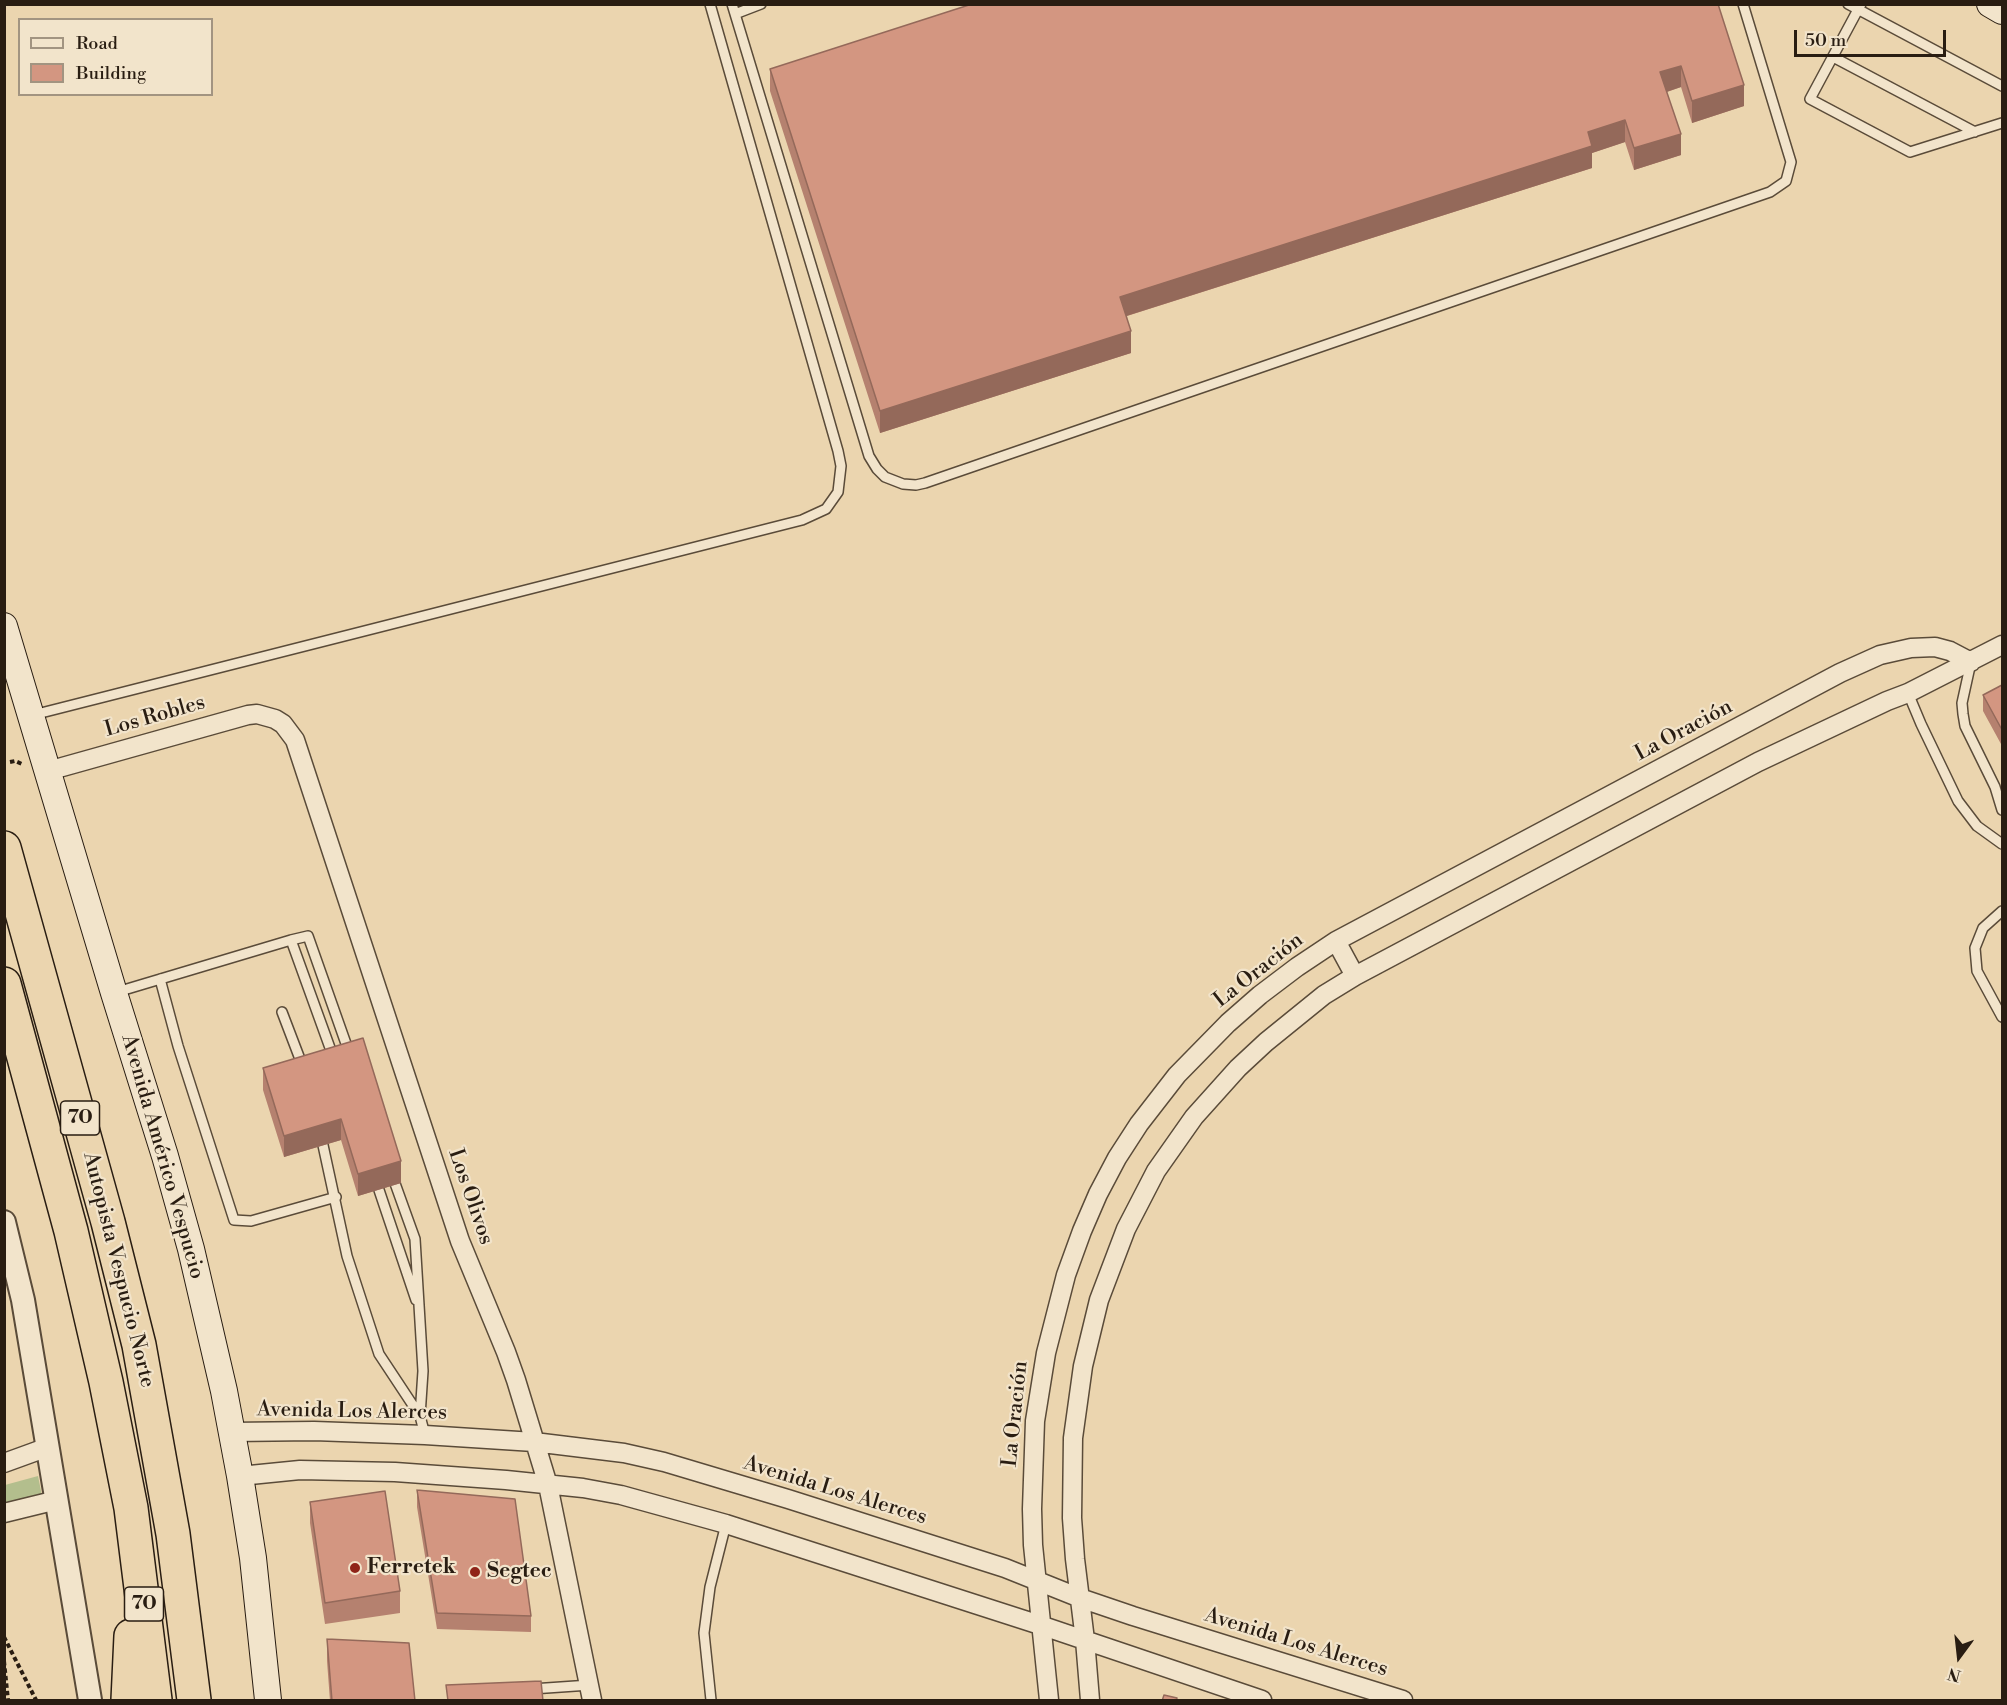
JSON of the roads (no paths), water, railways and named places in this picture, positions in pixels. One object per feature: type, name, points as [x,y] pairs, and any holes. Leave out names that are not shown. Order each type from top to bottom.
[{"type":"highway","name":"Autopista Vespucio Norte","points":[[4,848],[108,1222],[139,1345],[173,1534],[194,1701]]},
{"type":"highway","name":"Autopista Vespucio Norte","points":[[4,984],[87,1295],[131,1508],[155,1701]]},
{"type":"highway","points":[[128,1701],[131,1652],[131,1508]]},
{"type":"main road","points":[[1990,4],[2002,11]]},
{"type":"main road","name":"Avenida Américo Vespucio","points":[[4,626],[191,1248],[240,1476],[255,1569],[268,1701]]},
{"type":"street","points":[[1090,1701],[1075,1559],[1071,1476],[1078,1399],[1087,1344],[1099,1300],[1126,1229],[1140,1200],[1162,1162],[1215,1092],[1295,1017],[1355,976],[1758,762],[1908,693],[2002,645]]},
{"type":"street","name":"La Oración","points":[[1049,1701],[1033,1545],[1032,1474],[1040,1387],[1053,1320],[1066,1275],[1098,1194],[1139,1124],[1177,1075],[1228,1023],[1260,995],[1336,941],[1861,663],[1880,655],[1911,648],[1935,648],[1950,651],[1971,662]]},
{"type":"street","name":"Los Robles","points":[[48,771],[248,715],[257,714],[275,719]]},
{"type":"street","name":"Los Olivos","points":[[275,719],[283,724],[295,740],[456,1231],[506,1352],[548,1485],[591,1693]]},
{"type":"street","points":[[1336,941],[1355,976]]},
{"type":"street","points":[[4,1222],[23,1300],[90,1701]]},
{"type":"street","name":"Avenida Los Alerces","points":[[232,1432],[314,1431],[534,1442],[624,1453],[664,1462],[1005,1568],[1080,1598],[1403,1701]]},
{"type":"street","points":[[4,1463],[48,1447]]},
{"type":"street","points":[[240,1476],[300,1470],[395,1472],[548,1485],[621,1495],[726,1524],[1043,1626],[1262,1701]]},
{"type":"street","points":[[4,1513],[57,1500]]},
{"type":"lane","points":[[32,716],[802,520],[826,509],[838,492],[841,466],[838,451],[710,4]]},
{"type":"lane","points":[[761,4],[733,9],[870,456],[877,469],[885,477],[903,484],[915,484],[948,475],[1770,192],[1786,181],[1791,162],[1743,4]]},
{"type":"lane","points":[[1848,4],[1860,7],[2002,86]]},
{"type":"lane","points":[[1860,7],[1810,99],[1910,152],[2002,123]]},
{"type":"lane","points":[[1833,57],[1975,132]]},
{"type":"lane","points":[[1971,662],[1962,703],[1962,714],[1965,726],[1995,787],[2002,810]]},
{"type":"lane","points":[[1908,693],[1958,801],[1977,826],[2002,844]]},
{"type":"lane","points":[[2002,911],[1983,928],[1975,948],[1977,971],[2002,1017]]},
{"type":"lane","points":[[114,993],[308,936],[352,1060]]},
{"type":"lane","points":[[291,940],[336,1067]]},
{"type":"lane","points":[[160,979],[182,1058],[234,1220],[251,1221],[336,1197]]},
{"type":"lane","points":[[282,1012],[304,1072]]},
{"type":"lane","points":[[318,1122],[347,1256],[379,1354],[420,1416]]},
{"type":"lane","points":[[387,1161],[415,1239],[423,1371],[420,1416],[425,1435]]},
{"type":"lane","points":[[379,1190],[421,1314]]},
{"type":"lane","points":[[711,1701],[704,1633],[710,1587],[726,1524]]},
{"type":"lane","points":[[526,1690],[591,1693]]},
{"type":"place","name":"Ferretek","points":[[355,1568]]},
{"type":"place","name":"Segtec","points":[[475,1572]]}]
